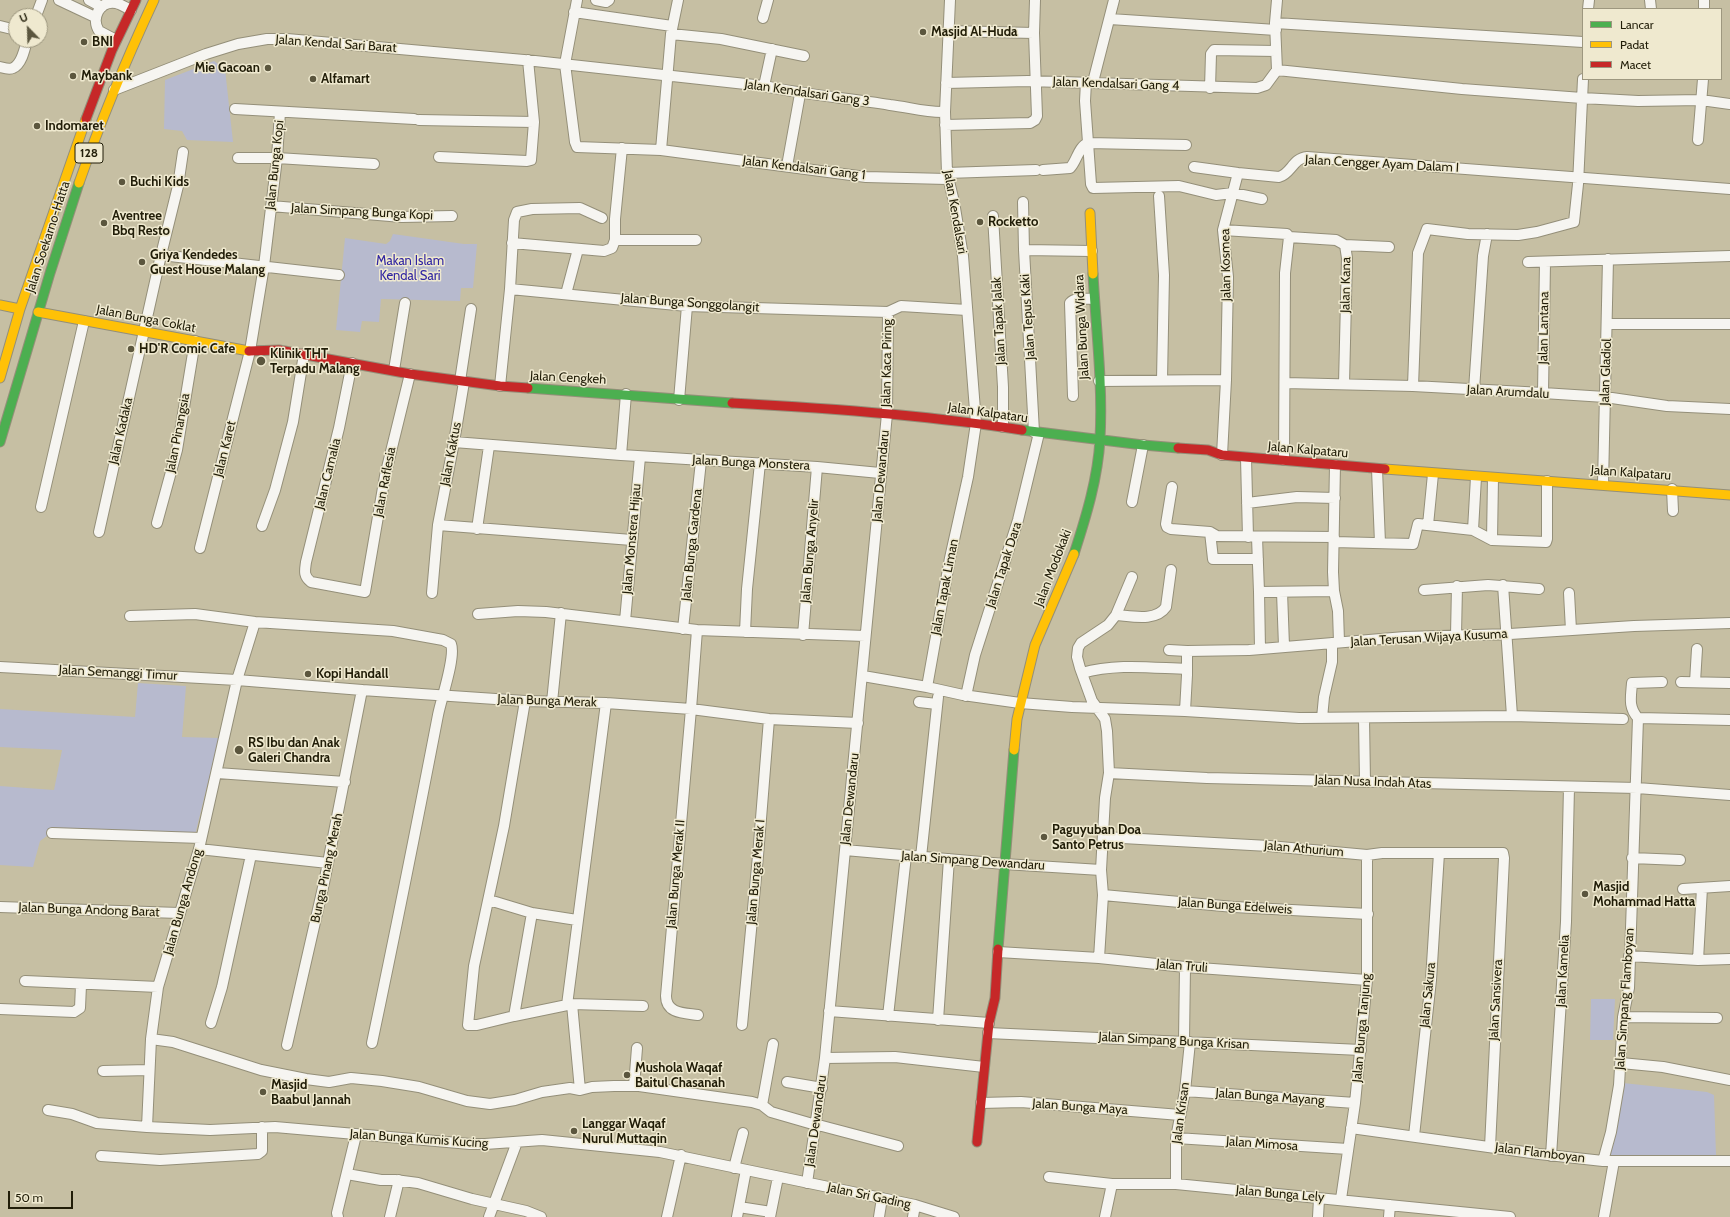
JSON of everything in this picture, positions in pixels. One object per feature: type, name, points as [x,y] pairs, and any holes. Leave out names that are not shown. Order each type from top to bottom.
[{"type":"main road","name":"Jalan Soekarno-Hatta","points":[[0,378],[20,309],[96,91],[116,40],[136,0]]},
{"type":"main road","name":"Jalan Soekarno-Hatta","points":[[0,442],[38,312],[88,157],[131,48],[154,0]]},
{"type":"main road","name":"Jalan Bunga Widara","points":[[1090,213],[1099,381],[1100,439]]},
{"type":"main road","points":[[0,305],[20,309]]},
{"type":"main road","name":"Jalan Bunga Coklat","points":[[38,312],[250,351]]},
{"type":"main road","name":"Jalan Cengkeh","points":[[250,351],[279,350],[410,374],[500,386],[887,414]]},
{"type":"main road","name":"Jalan Kalpataru","points":[[887,414],[976,423],[1036,432],[1208,450],[1222,455],[1246,458],[1284,460],[1432,474],[1602,484],[1730,495]]},
{"type":"main road","name":"Jalan Modokaki","points":[[977,1142],[984,1067],[989,1028],[995,998],[1013,750],[1020,703],[1035,645],[1072,560],[1087,514],[1094,485],[1100,439]]},
{"type":"street","points":[[41,0],[48,2],[55,0]]},
{"type":"street","points":[[59,0],[95,17]]},
{"type":"street","points":[[89,0],[102,7]]},
{"type":"street","points":[[565,64],[577,0]]},
{"type":"street","points":[[596,0],[606,2],[609,0]]},
{"type":"street","points":[[661,150],[672,30],[678,0]]},
{"type":"street","points":[[763,18],[768,0]]},
{"type":"street","name":"Jalan Kendalsari","points":[[950,0],[945,112],[947,176],[954,202],[963,256],[976,423]]},
{"type":"street","points":[[945,125],[1033,122],[1037,116],[1034,34],[1035,0]]},
{"type":"street","points":[[1114,0],[1110,19],[1090,82],[1088,143],[1092,187],[1095,189],[1180,186],[1231,198],[1262,199]]},
{"type":"street","points":[[1277,0],[1277,70],[1462,89],[1638,101],[1701,100],[1730,104]]},
{"type":"street","points":[[116,40],[99,31],[95,17],[102,7],[109,4],[116,3],[131,10]]},
{"type":"street","points":[[574,12],[804,56]]},
{"type":"street","points":[[1110,19],[1582,42]]},
{"type":"street","points":[[948,31],[1034,34]]},
{"type":"street","name":"Jalan Kendal Sari Barat","points":[[114,90],[206,54],[238,44],[267,39],[287,39],[374,46],[565,64]]},
{"type":"street","points":[[0,67],[11,69],[17,66],[24,48]]},
{"type":"street","points":[[764,86],[772,49]]},
{"type":"street","points":[[1210,88],[1211,54],[1214,50],[1276,51]]},
{"type":"street","points":[[439,157],[530,160],[533,155],[534,122],[528,60]]},
{"type":"street","name":"Jalan Kendalsari Gang 3","points":[[565,64],[764,86],[800,94],[889,104],[937,113],[945,112]]},
{"type":"street","name":"Jalan Kendalsari Gang 1","points":[[565,64],[574,142],[576,146],[580,147],[661,150],[866,177],[947,176],[1070,168],[1082,146],[1088,143]]},
{"type":"street","name":"Jalan Kendalsari Gang 4","points":[[946,84],[1036,81],[1210,88],[1262,87],[1268,83],[1277,70]]},
{"type":"street","points":[[1413,386],[1418,253],[1427,229],[1468,234],[1518,235],[1572,223],[1574,220],[1578,178],[1583,80]]},
{"type":"street","points":[[1698,140],[1703,80]]},
{"type":"street","points":[[786,166],[800,94]]},
{"type":"street","points":[[235,109],[280,112]]},
{"type":"street","name":"Jalan Bunga Kopi","points":[[250,351],[264,266],[277,158],[280,112],[416,119],[534,122]]},
{"type":"street","points":[[1088,143],[1186,145]]},
{"type":"street","points":[[512,243],[604,252],[615,245],[615,219],[622,148]]},
{"type":"street","name":"Jalan Kadaka","points":[[99,532],[161,255],[178,186],[183,152]]},
{"type":"street","name":"Jalan Cengger Ayam Dalam I","points":[[1194,167],[1279,177],[1285,175],[1299,159],[1307,157],[1730,189]]},
{"type":"street","points":[[238,158],[277,158],[374,164]]},
{"type":"street","name":"Jalan Kosmea","points":[[1222,455],[1226,380],[1228,277],[1223,230],[1238,173]]},
{"type":"street","points":[[1159,196],[1164,275],[1162,380]]},
{"type":"street","name":"Jalan Tepus Kaki","points":[[1023,202],[1024,250],[1036,432]]},
{"type":"street","name":"Jalan Simpang Bunga Kopi","points":[[271,206],[402,217],[452,216]]},
{"type":"street","points":[[500,386],[510,289],[514,216],[517,212],[522,210],[580,208],[602,218]]},
{"type":"street","name":"Jalan Tapak Jalak","points":[[993,216],[1003,387],[1003,427]]},
{"type":"street","name":"Jalan Kana","points":[[1223,230],[1287,234],[1289,237],[1336,240],[1346,245],[1344,384]]},
{"type":"street","points":[[1474,390],[1483,256],[1486,234]]},
{"type":"street","points":[[615,236],[696,240]]},
{"type":"street","points":[[1284,460],[1285,273],[1289,237]]},
{"type":"street","points":[[1346,245],[1389,247]]},
{"type":"street","points":[[566,294],[578,249]]},
{"type":"street","points":[[1024,250],[1092,250]]},
{"type":"street","points":[[161,255],[339,274]]},
{"type":"street","points":[[1528,262],[1730,256]]},
{"type":"street","name":"Jalan Gladiol","points":[[1602,484],[1608,324],[1608,260]]},
{"type":"street","name":"Jalan Lantana","points":[[1543,393],[1545,262]]},
{"type":"street","name":"Jalan Bunga Songgolangit","points":[[510,289],[687,306],[888,312],[901,306],[967,310]]},
{"type":"street","points":[[1073,396],[1070,303],[1076,299],[1094,299]]},
{"type":"street","points":[[394,370],[405,303]]},
{"type":"street","points":[[679,400],[687,306]]},
{"type":"street","name":"Jalan Kaktus","points":[[432,593],[438,525],[454,442],[471,309]]},
{"type":"street","name":"Jalan Kaca Piring","points":[[887,414],[888,312]]},
{"type":"street","points":[[41,507],[84,321]]},
{"type":"street","points":[[1608,324],[1730,324]]},
{"type":"street","name":"Jalan Pinangsia","points":[[157,523],[176,450],[195,341]]},
{"type":"street","name":"Jalan Karet","points":[[200,548],[250,351]]},
{"type":"street","points":[[262,526],[275,490],[293,422],[304,354]]},
{"type":"street","name":"Jalan Camalia","points":[[352,363],[339,428],[306,562],[305,574],[306,579],[311,582],[365,592]]},
{"type":"street","name":"Jalan Raflesia","points":[[365,592],[385,476],[410,374]]},
{"type":"street","points":[[1099,381],[1226,380]]},
{"type":"street","name":"Jalan Arumdalu","points":[[1285,383],[1413,386],[1543,393],[1605,398],[1667,406],[1730,409]]},
{"type":"street","points":[[621,455],[626,394]]},
{"type":"street","name":"Jalan Dewandaru","points":[[807,1183],[822,1088],[858,723],[880,473],[887,414]]},
{"type":"street","name":"Jalan Tapak Liman","points":[[927,687],[950,558],[969,470],[976,423]]},
{"type":"street","name":"Jalan Tapak Dara","points":[[966,696],[975,655],[1018,520],[1036,432]]},
{"type":"street","name":"Jalan Bunga Monstera","points":[[454,442],[640,457],[760,463],[880,473]]},
{"type":"street","points":[[1132,502],[1143,444]]},
{"type":"street","points":[[477,529],[489,446]]},
{"type":"street","name":"Jalan Monstera Hijau","points":[[625,621],[640,457]]},
{"type":"street","points":[[1246,458],[1247,503],[1252,537],[1258,559],[1260,649]]},
{"type":"street","name":"Jalan Bunga Gardena","points":[[683,629],[701,461]]},
{"type":"street","points":[[746,632],[748,581],[760,463]]},
{"type":"street","points":[[1322,718],[1324,697],[1335,643],[1338,611],[1334,591],[1335,465]]},
{"type":"street","name":"Jalan Bunga Anyelir","points":[[803,635],[817,467]]},
{"type":"street","points":[[1377,469],[1380,543]]},
{"type":"street","points":[[1428,525],[1432,474]]},
{"type":"street","points":[[1473,530],[1476,477]]},
{"type":"street","points":[[1492,540],[1493,478]]},
{"type":"street","points":[[1172,487],[1166,524],[1167,527],[1210,532],[1217,536],[1334,539],[1414,544],[1417,525],[1428,525],[1473,530],[1492,540],[1546,542],[1547,481]]},
{"type":"street","points":[[1672,489],[1673,511]]},
{"type":"street","points":[[1247,503],[1297,497],[1335,498]]},
{"type":"street","points":[[438,525],[632,540]]},
{"type":"street","points":[[1210,532],[1213,559],[1258,559]]},
{"type":"street","points":[[1116,615],[1148,617],[1164,610],[1166,607],[1171,570]]},
{"type":"street","points":[[1099,958],[1103,895],[1101,870],[1109,773],[1106,719],[1090,696],[1077,657],[1078,648],[1081,643],[1108,625],[1116,615],[1132,577]]},
{"type":"street","points":[[1503,585],[1512,716]]},
{"type":"street","points":[[1424,590],[1457,586],[1503,585],[1539,589]]},
{"type":"street","points":[[1456,635],[1457,586]]},
{"type":"street","points":[[1259,592],[1334,591]]},
{"type":"street","points":[[1282,592],[1284,646]]},
{"type":"street","points":[[1570,593],[1571,630]]},
{"type":"street","points":[[478,614],[518,611],[561,613],[683,629],[803,635],[866,636]]},
{"type":"street","points":[[552,702],[561,613]]},
{"type":"street","points":[[130,616],[195,614],[255,622],[393,631],[443,640],[451,644],[451,664],[442,695],[407,877],[372,1043]]},
{"type":"street","name":"Jalan Bunga Andong","points":[[147,1127],[151,1039],[158,988],[199,849],[237,680],[255,622]]},
{"type":"street","name":"Jalan Terusan Wijaya Kusuma","points":[[1169,650],[1260,649],[1284,646],[1456,635],[1507,634],[1634,626],[1730,623]]},
{"type":"street","name":"Jalan Bunga Merak II","points":[[697,630],[666,1001],[667,1004],[675,1011],[698,1015]]},
{"type":"street","points":[[1695,682],[1697,648]]},
{"type":"street","points":[[1185,711],[1187,651]]},
{"type":"street","name":"Jalan Semanggi Timur","points":[[0,667],[237,680]]},
{"type":"street","points":[[1082,672],[1116,667],[1187,669]]},
{"type":"street","points":[[862,676],[927,687],[966,696],[1020,703],[1098,708],[1322,718],[1512,716],[1623,719]]},
{"type":"street","name":"Jalan Bunga Merak","points":[[237,680],[526,701],[606,703],[769,718],[858,723]]},
{"type":"street","points":[[1662,682],[1632,683],[1630,703],[1632,712],[1638,718],[1730,720]]},
{"type":"street","points":[[1681,682],[1730,683]]},
{"type":"street","name":"Bunga Pinang Merah","points":[[287,1045],[328,863],[362,690]]},
{"type":"street","points":[[526,701],[506,819],[474,966],[468,1023],[469,1025],[477,1025],[570,1005],[643,1006]]},
{"type":"street","points":[[919,702],[938,701],[921,857]]},
{"type":"street","points":[[580,1090],[570,1005],[577,920],[606,703]]},
{"type":"street","name":"Jalan Bunga Merak I","points":[[742,1025],[769,718]]},
{"type":"street","points":[[1364,718],[1364,782]]},
{"type":"street","name":"Jalan Simpang Flamboyan","points":[[1603,1161],[1616,1104],[1621,1063],[1623,1017],[1629,988],[1632,858],[1638,718]]},
{"type":"street","points":[[217,773],[345,782]]},
{"type":"street","name":"Jalan Nusa Indah Atas","points":[[1109,773],[1207,778],[1636,788],[1730,794]]},
{"type":"street","name":"Jalan Kamelia","points":[[1551,1156],[1566,922],[1569,787]]},
{"type":"street","points":[[52,833],[201,838]]},
{"type":"street","name":"Jalan Athurium","points":[[1104,837],[1269,846],[1367,855],[1382,853],[1503,853]]},
{"type":"street","points":[[199,849],[328,863]]},
{"type":"street","name":"Jalan Simpang Dewandaru","points":[[845,850],[1004,864],[1101,870]]},
{"type":"street","name":"Jalan Sakura","points":[[1414,1136],[1431,980],[1439,853]]},
{"type":"street","name":"Jalan Sansivera","points":[[1490,1147],[1503,853]]},
{"type":"street","points":[[211,1023],[222,987],[251,855]]},
{"type":"street","name":"Jalan Bunga Tanjung","points":[[1341,1199],[1355,1103],[1367,980],[1367,855]]},
{"type":"street","points":[[888,1016],[906,856]]},
{"type":"street","points":[[1632,858],[1680,860]]},
{"type":"street","points":[[938,1020],[949,859]]},
{"type":"street","points":[[1683,889],[1730,886]]},
{"type":"street","points":[[1698,960],[1702,888]]},
{"type":"street","name":"Jalan Bunga Edelweis","points":[[1103,895],[1234,907],[1368,914]]},
{"type":"street","points":[[489,900],[532,913],[577,920]]},
{"type":"street","name":"Jalan Bunga Andong Barat","points":[[0,907],[179,913]]},
{"type":"street","points":[[514,1016],[532,913]]},
{"type":"street","name":"Jalan Truli","points":[[998,952],[1099,958],[1185,967],[1367,980]]},
{"type":"street","points":[[1629,956],[1698,960],[1730,959]]},
{"type":"street","name":"Jalan Krisan","points":[[1176,1184],[1176,1138],[1185,1091],[1187,1042],[1185,967]]},
{"type":"street","points":[[25,981],[158,988]]},
{"type":"street","points":[[0,1009],[74,1012],[80,1008],[81,985]]},
{"type":"street","name":"Jalan Simpang Bunga Krisan","points":[[829,1011],[938,1020],[989,1028],[1187,1042],[1361,1050]]},
{"type":"street","points":[[1623,1017],[1717,1018]]},
{"type":"street","points":[[151,1039],[173,1042],[261,1070],[306,1079],[329,1082],[351,1078],[382,1081],[419,1087],[449,1097],[485,1104],[498,1104],[542,1092],[570,1088],[580,1090],[605,1086],[634,1086],[752,1102],[762,1105],[771,1112],[816,1126],[822,1126],[898,1146]]},
{"type":"street","points":[[762,1105],[773,1044]]},
{"type":"street","points":[[634,1086],[638,1048]]},
{"type":"street","points":[[825,1058],[895,1057],[984,1067]]},
{"type":"street","points":[[1621,1063],[1663,1067],[1730,1080]]},
{"type":"street","points":[[103,1071],[149,1070]]},
{"type":"street","points":[[787,1082],[822,1088]]},
{"type":"street","name":"Jalan Bunga Mayang","points":[[1185,1091],[1355,1103]]},
{"type":"street","name":"Jalan Bunga Maya","points":[[981,1103],[1021,1102],[1180,1115]]},
{"type":"street","name":"Jalan Bunga Kumis Kucing","points":[[48,1110],[72,1114],[97,1123],[147,1127],[210,1130],[262,1127],[470,1144],[542,1140],[642,1149],[681,1155],[807,1183]]},
{"type":"street","points":[[101,1156],[160,1160],[258,1154],[262,1151],[262,1127]]},
{"type":"street","name":"Jalan Flamboyan","points":[[1351,1128],[1551,1156],[1603,1161],[1730,1161]]},
{"type":"street","points":[[734,1168],[743,1133]]},
{"type":"street","points":[[338,1217],[337,1213],[356,1135]]},
{"type":"street","name":"Jalan Mimosa","points":[[1176,1138],[1348,1150]]},
{"type":"street","points":[[489,1217],[517,1142]]},
{"type":"street","points":[[667,1217],[681,1155]]},
{"type":"street","points":[[1604,1217],[1614,1161]]},
{"type":"street","points":[[746,1170],[738,1212],[770,1214],[778,1177]]},
{"type":"street","points":[[347,1174],[381,1180],[399,1180],[424,1185],[526,1211],[541,1217]]},
{"type":"street","name":"Jalan Bunga Lely","points":[[1049,1177],[1112,1184],[1176,1184],[1319,1199],[1341,1199],[1510,1217]]},
{"type":"street","points":[[390,1217],[399,1180]]},
{"type":"street","name":"Jalan Sri Gading","points":[[807,1183],[915,1205],[954,1217]]},
{"type":"street","points":[[1105,1217],[1112,1184]]},
{"type":"street","points":[[879,1217],[882,1198]]},
{"type":"street","points":[[1318,1217],[1319,1199]]},
{"type":"street","points":[[913,1217],[915,1205]]},
{"type":"street","points":[[1389,1217],[1390,1205]]},
{"type":"green space","points":[[214,61],[225,69],[233,142],[187,140],[182,131],[164,129],[165,80]]},
{"type":"green space","name":"Makan Islam Kendal Sari","points":[[393,234],[464,244],[477,244],[473,288],[461,288],[460,301],[381,299],[379,322],[362,321],[360,332],[336,330],[345,238],[386,244],[390,241]]},
{"type":"green space","points":[[138,683],[186,686],[182,737],[219,738],[193,843],[47,836],[40,841],[33,867],[0,865],[0,786],[54,790],[62,750],[0,747],[0,709],[135,717]]},
{"type":"green space","points":[[1591,999],[1615,999],[1613,1040],[1590,1040]]},
{"type":"green space","points":[[1623,1083],[1707,1092],[1714,1095],[1716,1155],[1608,1155]]},
{"type":"traffic: fast","points":[[0,442],[50,273],[79,183]]},
{"type":"traffic: fast","points":[[1074,554],[1087,512],[1099,454],[1101,398],[1093,274]]},
{"type":"traffic: fast","points":[[528,388],[732,403]]},
{"type":"traffic: fast","points":[[1022,430],[1178,448]]},
{"type":"traffic: fast","points":[[998,949],[1014,750]]},
{"type":"traffic: slow","points":[[79,183],[114,90],[154,0]]},
{"type":"traffic: slow","points":[[0,378],[20,309],[86,119]]},
{"type":"traffic: slow","points":[[1090,213],[1093,274]]},
{"type":"traffic: slow","points":[[0,305],[20,309]]},
{"type":"traffic: slow","points":[[38,312],[249,351]]},
{"type":"traffic: slow","points":[[1385,469],[1730,495]]},
{"type":"traffic: slow","points":[[1014,750],[1017,719],[1035,645],[1074,554]]},
{"type":"traffic: jam","points":[[86,119],[112,50],[136,0]]},
{"type":"traffic: jam","points":[[249,351],[279,350],[410,374],[500,386],[528,388]]},
{"type":"traffic: jam","points":[[732,403],[877,413],[950,420],[1022,430]]},
{"type":"traffic: jam","points":[[1178,448],[1208,450],[1222,455],[1385,469]]},
{"type":"traffic: jam","points":[[977,1142],[989,1023],[995,998],[998,949]]},
{"type":"place","name":"Masjid Al-Huda","points":[[923,32]]},
{"type":"place","name":"BNI","points":[[84,42]]},
{"type":"place","name":"Mie Gacoan","points":[[268,68]]},
{"type":"place","name":"Maybank","points":[[73,76]]},
{"type":"place","name":"Alfamart","points":[[313,79]]},
{"type":"place","name":"Indomaret","points":[[37,126]]},
{"type":"place","name":"Buchi Kids","points":[[122,182]]},
{"type":"place","name":"Rocketto","points":[[980,222]]},
{"type":"place","name":"Aventree Bbq Resto","points":[[104,223]]},
{"type":"place","name":"Griya Kendedes Guest House Malang","points":[[142,262]]},
{"type":"place","name":"HD'R Comic Cafe","points":[[131,349]]},
{"type":"place","name":"Klinik THT Terpadu Malang","points":[[261,361]]},
{"type":"place","name":"Kopi Handall","points":[[308,674]]},
{"type":"place","name":"RS Ibu dan Anak Galeri Chandra","points":[[239,750]]},
{"type":"place","name":"Paguyuban Doa Santo Petrus","points":[[1044,837]]},
{"type":"place","name":"Masjid Mohammad Hatta","points":[[1585,894]]},
{"type":"place","name":"Mushola Waqaf Baitul Chasanah","points":[[627,1075]]},
{"type":"place","name":"Masjid Baabul Jannah","points":[[263,1092]]},
{"type":"place","name":"Langgar Waqaf Nurul Muttaqin","points":[[574,1131]]}]
